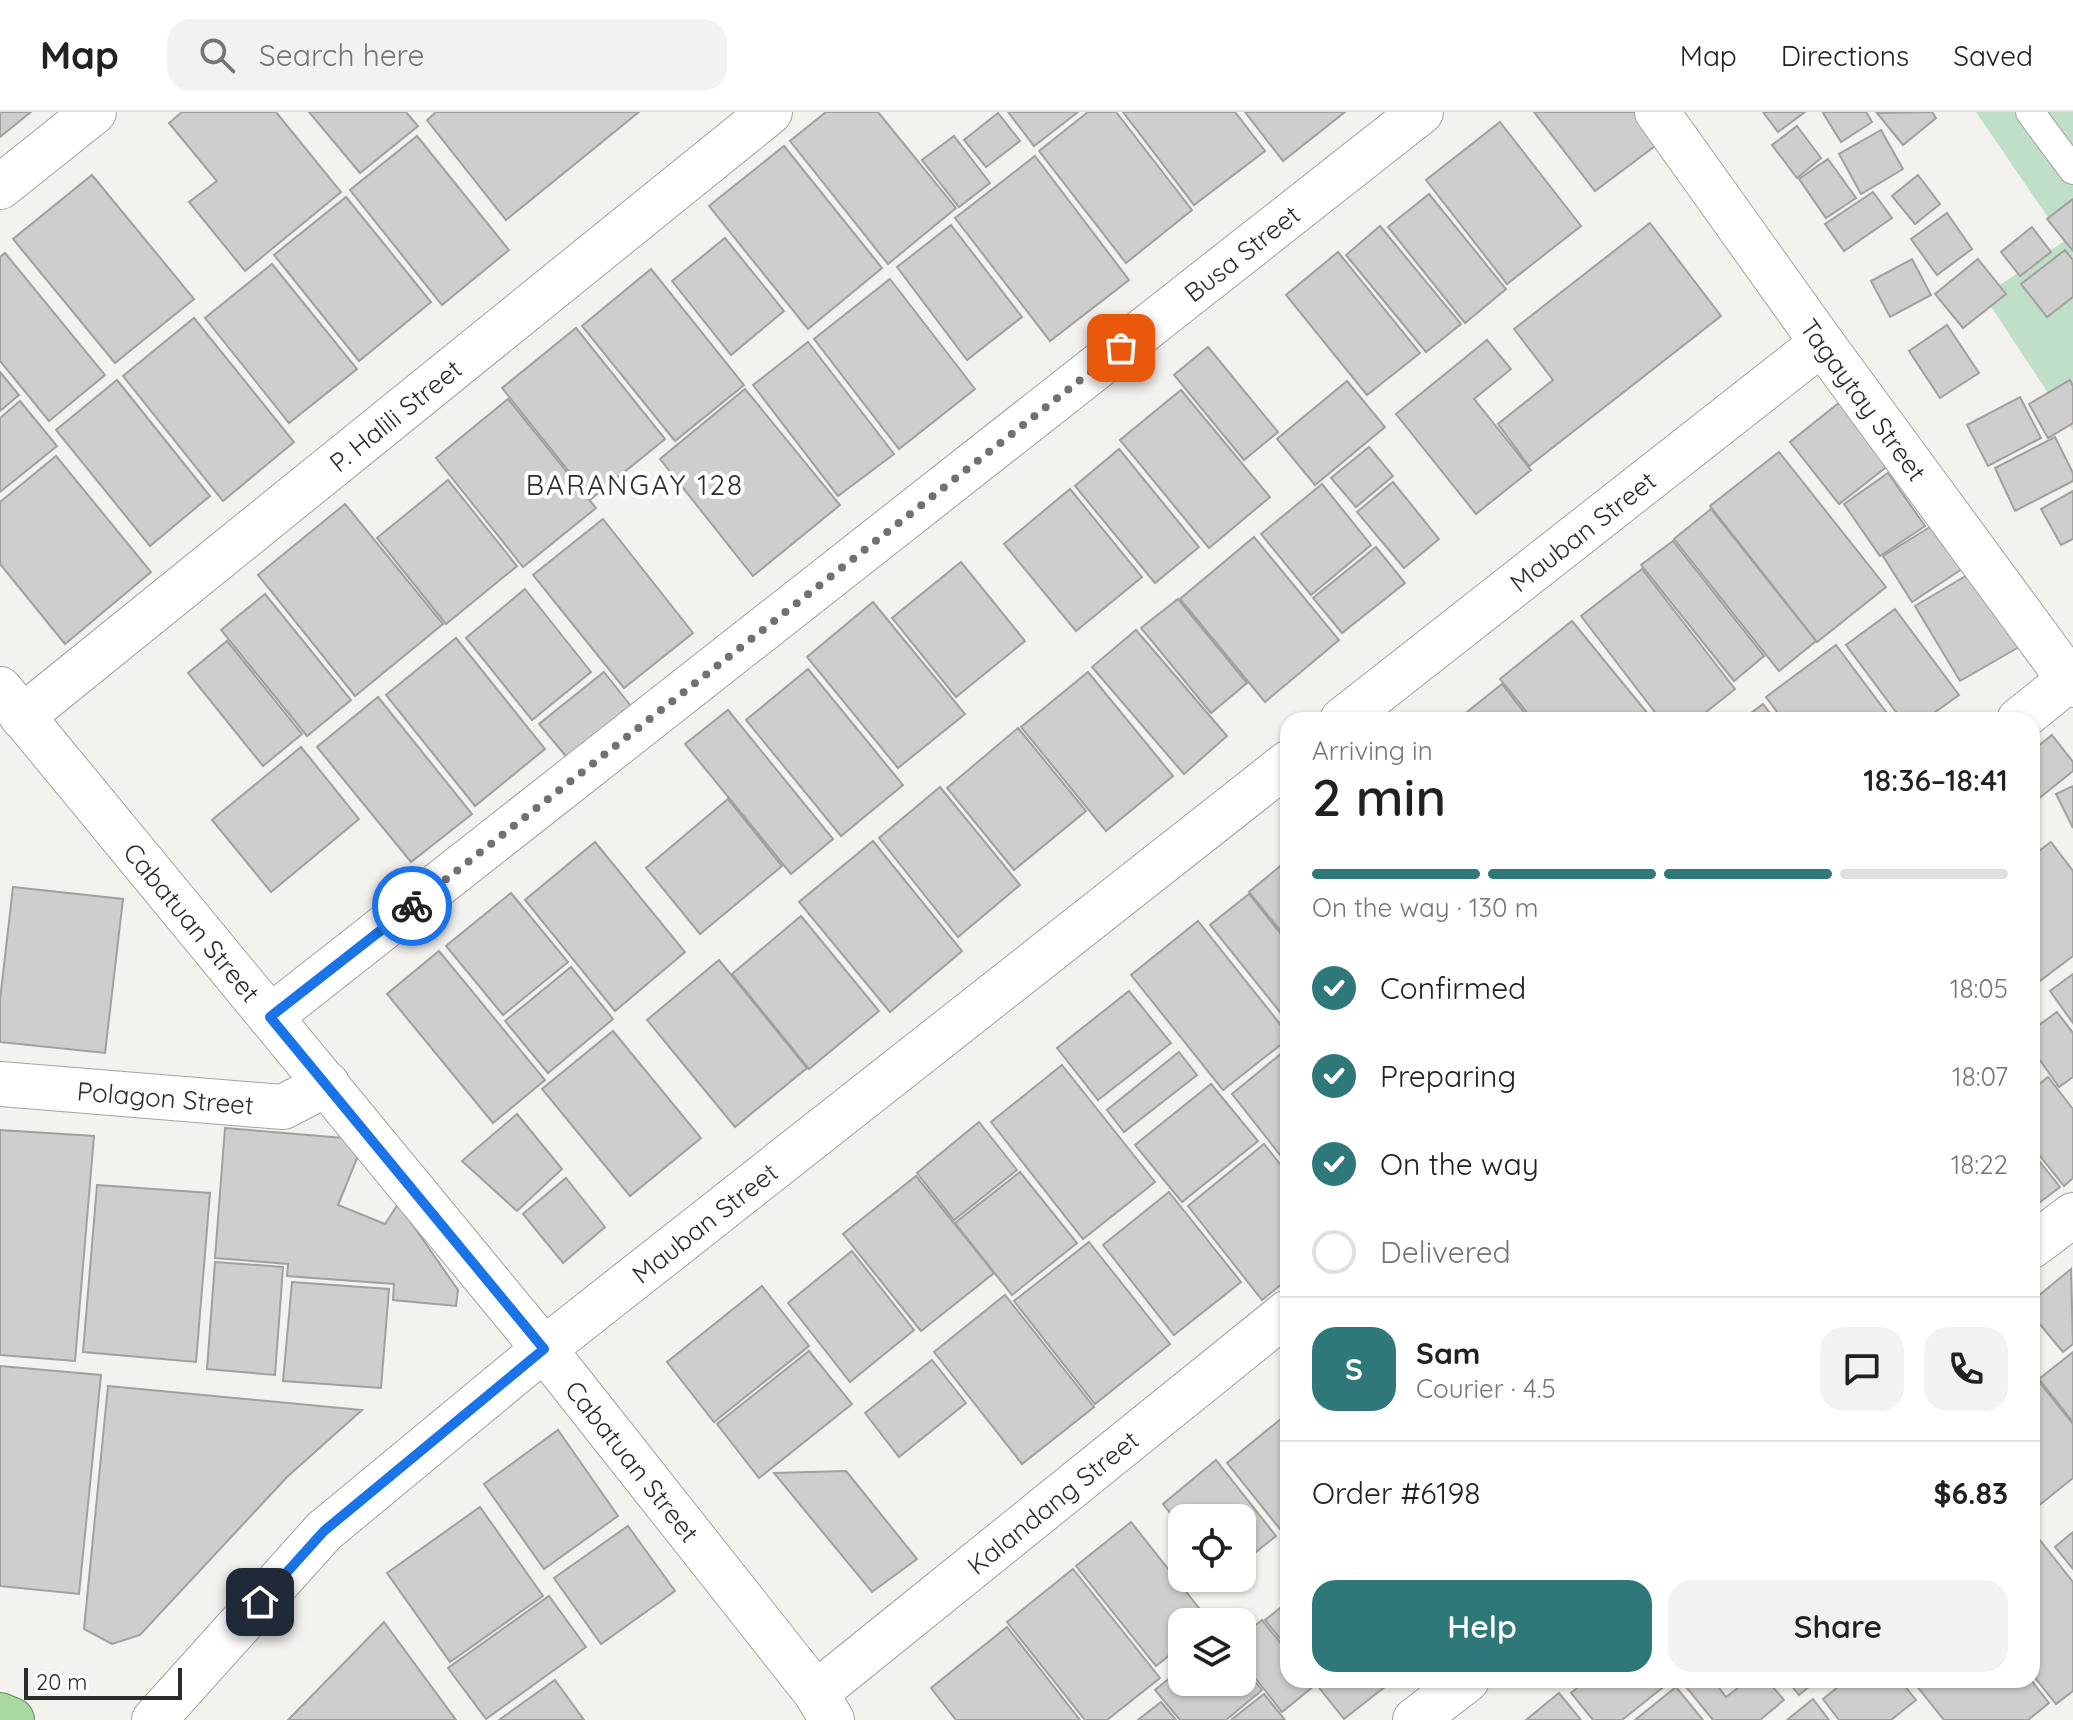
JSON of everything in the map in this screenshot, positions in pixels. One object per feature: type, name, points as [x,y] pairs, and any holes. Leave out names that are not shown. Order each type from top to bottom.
[{"type":"main road","points":[[0,1715],[12,1720]]},
{"type":"street","points":[[0,187],[94,112]]},
{"type":"street","name":"P. Halili Street","points":[[11,703],[770,112]]},
{"type":"street","name":"Busa Street","points":[[270,1017],[1421,112]]},
{"type":"street","name":"Tagaytay Street","points":[[1657,112],[2071,682]]},
{"type":"street","name":"Mauban Street","points":[[1352,712],[1822,343]]},
{"type":"street","points":[[2030,712],[2071,682]]},
{"type":"street","name":"Cabatuan Street","points":[[11,703],[544,1349],[824,1707]]},
{"type":"street","name":"Mauban Street","points":[[154,1720],[324,1531],[544,1349],[1280,769]]},
{"type":"street","name":"Polagon Street","points":[[0,1084],[283,1107],[327,1084]]},
{"type":"street","points":[[2040,1240],[2073,1215]]},
{"type":"street","name":"Kalandang Street","points":[[824,1707],[1280,1319]]},
{"type":"street","points":[[1415,1720],[1457,1688]]},
{"type":"lane","points":[[2030,112],[2073,170]]},
{"type":"green space","points":[[1976,112],[2073,112],[2073,431],[1984,296],[2064,241]]},
{"type":"building","points":[[0,112],[31,112],[0,137]]},
{"type":"building","points":[[182,112],[276,112],[341,192],[245,271],[189,202],[217,181],[169,123]]},
{"type":"building","points":[[309,112],[406,112],[418,126],[360,173]]},
{"type":"building","points":[[436,112],[639,112],[506,220],[427,120]]},
{"type":"building","points":[[826,112],[878,112],[956,208],[888,264],[790,141]]},
{"type":"building","points":[[1008,112],[1078,112],[1034,146]]},
{"type":"building","points":[[1088,112],[1116,112],[1192,210],[1126,263],[1039,151]]},
{"type":"building","points":[[1123,112],[1235,112],[1265,151],[1194,205]]},
{"type":"building","points":[[1245,112],[1345,112],[1283,161]]},
{"type":"building","points":[[1534,112],[1642,112],[1663,140],[1595,191]]},
{"type":"building","points":[[1763,112],[1805,112],[1778,132]]},
{"type":"building","points":[[1825,112],[1866,112],[1872,122],[1841,142]]},
{"type":"building","points":[[1932,112],[1936,118],[1903,145],[1877,113]]},
{"type":"building","points":[[998,113],[1020,141],[986,167],[964,140]]},
{"type":"building","points":[[1500,122],[1581,226],[1507,284],[1426,180]]},
{"type":"building","points":[[1797,126],[1821,158],[1797,178],[1772,145]]},
{"type":"building","points":[[1881,130],[1903,169],[1861,194],[1839,154]]},
{"type":"building","points":[[417,136],[509,250],[442,305],[350,190]]},
{"type":"building","points":[[954,136],[990,183],[959,207],[922,160]]},
{"type":"building","points":[[784,146],[882,268],[808,329],[709,206]]},
{"type":"building","points":[[1035,156],[1129,280],[1050,341],[955,218]]},
{"type":"building","points":[[1828,159],[1856,198],[1826,218],[1799,179]]},
{"type":"building","points":[[92,175],[194,299],[115,363],[13,239]]},
{"type":"building","points":[[1918,175],[1940,204],[1915,224],[1892,196]]},
{"type":"building","points":[[1873,192],[1892,218],[1844,251],[1825,224]]},
{"type":"building","points":[[1429,194],[1506,289],[1465,323],[1388,227]]},
{"type":"building","points":[[346,197],[431,302],[359,361],[274,255]]},
{"type":"building","points":[[2073,199],[2073,251],[2047,219]]},
{"type":"building","points":[[1947,213],[1972,249],[1937,275],[1911,239]]},
{"type":"building","points":[[1650,223],[1721,316],[1529,466],[1498,424],[1553,380],[1514,329]]},
{"type":"building","points":[[951,225],[1022,317],[967,360],[897,267]]},
{"type":"building","points":[[1380,226],[1461,324],[1426,352],[1346,255]]},
{"type":"building","points":[[2032,227],[2051,252],[2020,276],[2001,252]]},
{"type":"building","points":[[725,238],[784,311],[731,355],[672,281]]},
{"type":"building","points":[[2065,250],[2073,260],[2073,297],[2047,317],[2021,284]]},
{"type":"building","points":[[1338,252],[1420,353],[1367,395],[1286,295]]},
{"type":"building","points":[[5,253],[105,375],[49,421],[0,361],[0,257]]},
{"type":"building","points":[[1912,259],[1931,295],[1890,317],[1871,281]]},
{"type":"building","points":[[1978,259],[2006,294],[1963,328],[1935,294]]},
{"type":"building","points":[[272,264],[357,369],[289,423],[205,318]]},
{"type":"building","points":[[651,269],[744,385],[675,441],[582,326]]},
{"type":"building","points":[[890,279],[975,389],[899,449],[814,339]]},
{"type":"building","points":[[194,318],[294,442],[223,501],[123,376]]},
{"type":"building","points":[[1947,325],[1979,373],[1940,398],[1909,351]]},
{"type":"building","points":[[576,328],[665,439],[591,499],[502,388]]},
{"type":"building","points":[[1487,340],[1511,369],[1474,399],[1531,470],[1476,514],[1396,414]]},
{"type":"building","points":[[808,342],[894,454],[838,496],[753,385]]},
{"type":"building","points":[[1208,347],[1278,432],[1244,460],[1174,375]]},
{"type":"building","points":[[0,372],[19,395],[0,411]]},
{"type":"building","points":[[117,380],[210,496],[150,546],[56,430]]},
{"type":"building","points":[[2070,380],[2073,386],[2073,423],[2048,438],[2029,404]]},
{"type":"building","points":[[1347,381],[1385,427],[1315,485],[1277,439]]},
{"type":"building","points":[[745,389],[840,505],[753,576],[660,459]]},
{"type":"building","points":[[1181,390],[1270,497],[1209,548],[1120,440]]},
{"type":"building","points":[[2020,397],[2041,438],[1988,466],[1967,425]]},
{"type":"building","points":[[1845,398],[1894,461],[1839,504],[1790,442]]},
{"type":"building","points":[[508,399],[596,508],[523,567],[436,458]]},
{"type":"building","points":[[20,401],[57,446],[0,492],[0,418]]},
{"type":"building","points":[[2055,437],[2073,473],[2073,481],[2015,511],[1995,468]]},
{"type":"building","points":[[1369,447],[1393,476],[1356,507],[1331,478]]},
{"type":"building","points":[[1119,449],[1199,547],[1155,583],[1075,486]]},
{"type":"building","points":[[1779,452],[1886,587],[1817,642],[1710,506]]},
{"type":"building","points":[[56,456],[151,572],[65,644],[0,564],[0,502]]},
{"type":"building","points":[[1888,473],[1925,526],[1880,556],[1844,504]]},
{"type":"building","points":[[448,480],[517,566],[446,624],[377,538]]},
{"type":"building","points":[[1393,482],[1439,539],[1404,568],[1357,512]]},
{"type":"building","points":[[1322,484],[1371,545],[1311,595],[1261,534]]},
{"type":"building","points":[[1070,489],[1142,577],[1076,631],[1004,544]]},
{"type":"building","points":[[2073,491],[2073,539],[2061,545],[2041,509]]},
{"type":"building","points":[[345,504],[443,624],[355,696],[258,575]]},
{"type":"building","points":[[1711,509],[1816,641],[1779,671],[1674,539]]},
{"type":"building","points":[[603,519],[693,633],[624,688],[533,575]]},
{"type":"building","points":[[1943,519],[1971,563],[1912,602],[1883,556]]},
{"type":"building","points":[[1254,537],[1339,640],[1265,702],[1180,599]]},
{"type":"building","points":[[1673,541],[1764,656],[1734,681],[1641,565]]},
{"type":"building","points":[[1376,547],[1405,583],[1342,633],[1313,598]]},
{"type":"building","points":[[961,562],[1025,641],[956,697],[892,618]]},
{"type":"building","points":[[1642,569],[1735,689],[1706,712],[1655,712],[1581,616]]},
{"type":"building","points":[[1974,571],[2019,647],[1960,681],[1915,606]]},
{"type":"building","points":[[525,589],[591,672],[532,720],[466,638]]},
{"type":"building","points":[[265,594],[351,700],[307,736],[221,630]]},
{"type":"building","points":[[1178,599],[1247,683],[1211,713],[1141,628]]},
{"type":"building","points":[[873,602],[965,714],[898,768],[807,657]]},
{"type":"building","points":[[1895,609],[1959,695],[1935,712],[1896,712],[1846,645]]},
{"type":"building","points":[[1572,621],[1646,712],[1527,712],[1500,679]]},
{"type":"building","points":[[1136,630],[1227,736],[1184,774],[1092,667]]},
{"type":"building","points":[[456,638],[545,749],[475,806],[386,695]]},
{"type":"building","points":[[227,641],[302,734],[263,766],[188,673]]},
{"type":"building","points":[[1836,645],[1886,712],[1777,712],[1766,697]]},
{"type":"building","points":[[808,669],[903,785],[841,836],[746,720]]},
{"type":"building","points":[[604,672],[634,710],[570,761],[539,724]]},
{"type":"building","points":[[1088,672],[1173,776],[1106,831],[1021,727]]},
{"type":"building","points":[[1502,684],[1524,712],[1467,712]]},
{"type":"building","points":[[378,697],[472,814],[411,862],[317,747]]},
{"type":"building","points":[[1763,704],[1769,712],[1752,712]]},
{"type":"building","points":[[728,710],[833,839],[791,874],[685,744]]},
{"type":"building","points":[[1018,728],[1086,811],[1014,870],[947,788]]},
{"type":"building","points":[[2052,735],[2073,762],[2073,771],[2040,798],[2040,745]]},
{"type":"building","points":[[301,747],[359,819],[271,892],[212,820]]},
{"type":"building","points":[[2073,786],[2073,828],[2056,794]]},
{"type":"building","points":[[940,787],[1020,885],[958,937],[879,838]]},
{"type":"building","points":[[728,799],[782,866],[700,934],[646,868]]},
{"type":"building","points":[[873,841],[962,951],[890,1012],[799,902]]},
{"type":"building","points":[[595,842],[685,952],[615,1011],[525,900]]},
{"type":"building","points":[[2051,842],[2073,871],[2073,956],[2040,981],[2040,850]]},
{"type":"building","points":[[1280,866],[1280,930],[1249,892]]},
{"type":"building","points":[[13,887],[123,899],[105,1053],[0,1042],[0,1000]]},
{"type":"building","points":[[511,893],[568,962],[503,1015],[446,946]]},
{"type":"building","points":[[1249,894],[1280,933],[1280,1012],[1210,925]]},
{"type":"building","points":[[801,916],[879,1011],[809,1069],[732,974]]},
{"type":"building","points":[[1198,921],[1280,1024],[1280,1045],[1223,1090],[1131,975]]},
{"type":"building","points":[[439,951],[545,1080],[493,1123],[387,994]]},
{"type":"building","points":[[719,960],[807,1068],[735,1127],[647,1020]]},
{"type":"building","points":[[571,967],[613,1019],[548,1073],[505,1021]]},
{"type":"building","points":[[2073,974],[2073,1023],[2050,991]]},
{"type":"building","points":[[1129,991],[1171,1043],[1098,1100],[1057,1048]]},
{"type":"building","points":[[2057,1012],[2073,1033],[2073,1077],[2059,1087],[2040,1060],[2040,1024]]},
{"type":"building","points":[[613,1031],[701,1138],[630,1196],[542,1089]]},
{"type":"building","points":[[1179,1052],[1197,1075],[1124,1132],[1107,1110]]},
{"type":"building","points":[[1280,1055],[1280,1155],[1232,1094]]},
{"type":"building","points":[[1062,1065],[1155,1182],[1083,1239],[991,1122]]},
{"type":"building","points":[[2048,1077],[2073,1109],[2073,1178],[2064,1186],[2040,1156],[2040,1084]]},
{"type":"building","points":[[1211,1084],[1258,1141],[1182,1202],[1135,1145]]},
{"type":"building","points":[[517,1114],[562,1169],[517,1211],[462,1161]]},
{"type":"building","points":[[979,1122],[1017,1170],[954,1220],[917,1173]]},
{"type":"building","points":[[225,1128],[344,1138],[360,1151],[338,1205],[385,1224],[398,1204],[458,1290],[456,1306],[393,1300],[394,1284],[287,1276],[288,1264],[215,1258]]},
{"type":"building","points":[[0,1130],[94,1136],[75,1361],[0,1355]]},
{"type":"building","points":[[1264,1144],[1280,1164],[1280,1285],[1262,1300],[1188,1206]]},
{"type":"building","points":[[2040,1162],[2060,1187],[2040,1202]]},
{"type":"building","points":[[1020,1172],[1077,1243],[1012,1295],[955,1223]]},
{"type":"building","points":[[916,1176],[994,1273],[921,1331],[843,1234]]},
{"type":"building","points":[[566,1178],[605,1227],[563,1263],[523,1214]]},
{"type":"building","points":[[97,1185],[210,1193],[196,1362],[83,1352]]},
{"type":"building","points":[[1169,1192],[1241,1282],[1174,1335],[1103,1245]]},
{"type":"building","points":[[1089,1242],[1170,1344],[1095,1404],[1014,1301]]},
{"type":"building","points":[[852,1251],[914,1330],[850,1382],[788,1303]]},
{"type":"building","points":[[215,1262],[283,1267],[275,1375],[207,1369]]},
{"type":"building","points":[[2071,1269],[2073,1344],[2063,1352],[2040,1325],[2040,1294]]},
{"type":"building","points":[[292,1282],[389,1289],[381,1388],[283,1381]]},
{"type":"building","points":[[762,1286],[809,1346],[714,1422],[667,1362]]},
{"type":"building","points":[[1005,1295],[1094,1407],[1022,1464],[934,1352]]},
{"type":"building","points":[[809,1351],[852,1404],[759,1478],[717,1424]]},
{"type":"building","points":[[2073,1352],[2073,1422],[2040,1380]]},
{"type":"building","points":[[932,1360],[966,1403],[899,1457],[865,1413]]},
{"type":"building","points":[[0,1366],[101,1375],[79,1594],[0,1586]]},
{"type":"building","points":[[2040,1383],[2073,1424],[2073,1478],[2040,1505]]},
{"type":"building","points":[[108,1386],[362,1410],[287,1477],[140,1635],[112,1644],[84,1629]]},
{"type":"building","points":[[1280,1420],[1280,1529],[1227,1463]]},
{"type":"building","points":[[558,1430],[618,1516],[544,1569],[484,1484]]},
{"type":"building","points":[[1216,1460],[1251,1504],[1168,1504],[1168,1510],[1163,1504]]},
{"type":"building","points":[[846,1471],[917,1559],[872,1592],[774,1473]]},
{"type":"building","points":[[480,1507],[543,1596],[450,1662],[387,1573]]},
{"type":"building","points":[[1256,1511],[1276,1536],[1256,1552]]},
{"type":"building","points":[[1131,1522],[1168,1569],[1168,1592],[1186,1592],[1199,1608],[1168,1608],[1168,1656],[1156,1666],[1076,1566]]},
{"type":"building","points":[[628,1526],[675,1591],[601,1644],[554,1578]]},
{"type":"building","points":[[2073,1532],[2073,1569],[2055,1547]]},
{"type":"building","points":[[2040,1540],[2073,1582],[2073,1691],[2056,1704],[2040,1684]]},
{"type":"building","points":[[1073,1569],[1160,1678],[1107,1720],[1085,1720],[1007,1622]]},
{"type":"building","points":[[549,1596],[586,1647],[486,1719],[448,1668]]},
{"type":"building","points":[[1280,1608],[1280,1638],[1265,1620]]},
{"type":"building","points":[[1262,1620],[1280,1642],[1280,1688],[1311,1688],[1282,1712],[1256,1679],[1256,1625]]},
{"type":"building","points":[[384,1622],[456,1720],[288,1720]]},
{"type":"building","points":[[1007,1627],[1080,1720],[956,1720],[931,1688]]},
{"type":"building","points":[[1168,1679],[1168,1696],[1255,1696],[1226,1720],[1180,1720],[1155,1690]]},
{"type":"building","points":[[555,1680],[584,1720],[499,1720]]},
{"type":"building","points":[[1319,1688],[1383,1688],[1344,1719]]},
{"type":"building","points":[[1577,1688],[1662,1688],[1622,1720],[1593,1720],[1571,1693]]},
{"type":"building","points":[[1677,1688],[1703,1720],[1635,1720]]},
{"type":"building","points":[[1687,1688],[1719,1688],[1726,1697],[1738,1688],[1774,1688],[1784,1700],[1760,1720],[1713,1720]]},
{"type":"building","points":[[1793,1688],[1807,1688],[1799,1695]]},
{"type":"building","points":[[1837,1688],[1906,1688],[1916,1700],[1891,1720],[1839,1720],[1823,1699]]},
{"type":"building","points":[[1918,1688],[2037,1688],[2049,1703],[2028,1720],[1944,1720]]},
{"type":"building","points":[[1559,1693],[1581,1720],[1526,1720]]},
{"type":"building","points":[[1264,1694],[1285,1720],[1231,1720]]},
{"type":"building","points":[[1813,1699],[1829,1720],[1787,1720]]},
{"type":"building","points":[[1161,1702],[1176,1720],[1138,1720]]},
{"type":"way so far","points":[[412,906],[1121,348]]},
{"type":"district","name":"BARANGAY 128","points":[[635,484]]},
{"type":"route","points":[[260,1602],[324,1531],[544,1349],[270,1017],[412,906]]}]
